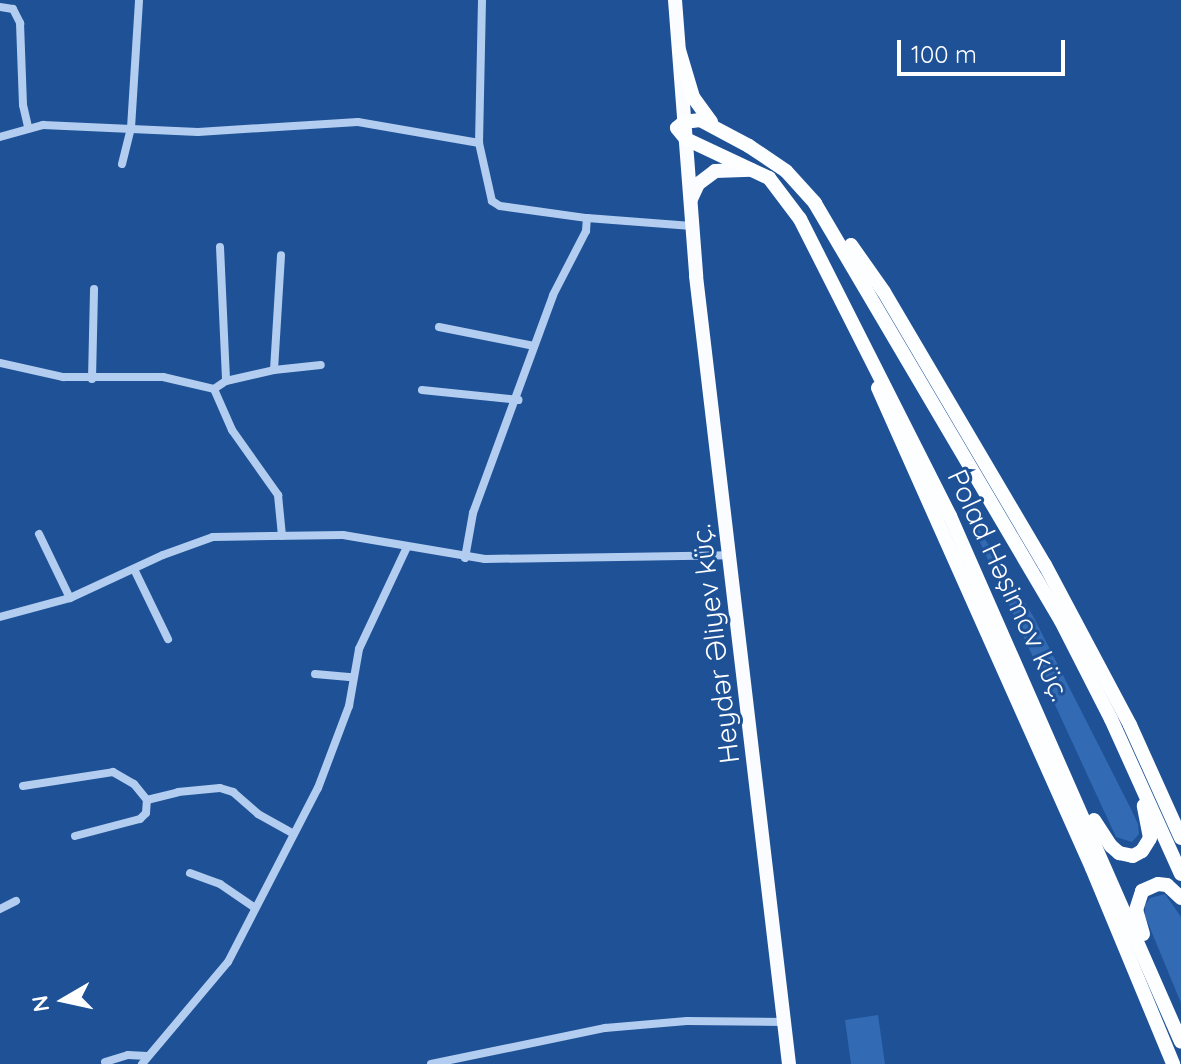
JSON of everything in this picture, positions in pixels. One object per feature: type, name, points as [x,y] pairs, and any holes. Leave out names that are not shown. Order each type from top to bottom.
[{"type":"highway","points":[[679,50],[693,97],[714,125]]},
{"type":"highway","points":[[677,128],[691,119],[714,125]]},
{"type":"highway","name":"Polad Həşimov küç.","points":[[714,125],[778,165],[815,203],[1061,621],[1111,719],[1181,874]]},
{"type":"highway","name":"Polad Həşimov küç.","points":[[677,128],[692,143],[755,170],[783,193],[828,274],[950,516],[1051,739],[1181,1042]]},
{"type":"highway","points":[[815,203],[843,234],[884,292],[988,465],[1088,643],[1181,838]]},
{"type":"highway","points":[[828,274],[1092,868],[1173,1064]]},
{"type":"highway","points":[[1051,739],[1098,828],[1119,853],[1133,856],[1148,845],[1149,828],[1111,719]]},
{"type":"highway","points":[[1181,898],[1167,885],[1158,884],[1142,891],[1136,910],[1181,1042]]},
{"type":"main road","points":[[665,0],[677,128],[692,222]]},
{"type":"main road","points":[[675,0],[692,222]]},
{"type":"main road","points":[[690,199],[698,184],[715,171],[755,170]]},
{"type":"main road","name":"Heydər Əliyev küç.","points":[[692,222],[789,1064]]},
{"type":"street","points":[[122,164],[131,128],[139,0]]},
{"type":"street","points":[[482,0],[479,143],[492,201],[587,218],[692,222]]},
{"type":"street","points":[[0,7],[13,9],[20,23],[23,105],[28,127]]},
{"type":"street","points":[[0,137],[28,127],[68,124],[198,132],[358,122],[479,143]]},
{"type":"street","points":[[465,558],[470,522],[518,400],[553,295],[586,231],[587,218]]},
{"type":"street","points":[[220,247],[226,381]]},
{"type":"street","points":[[274,370],[281,255]]},
{"type":"street","points":[[92,379],[94,289]]},
{"type":"street","points":[[439,327],[534,346]]},
{"type":"street","points":[[0,363],[43,374],[92,379],[163,377],[214,389],[226,381],[274,370],[321,365]]},
{"type":"street","points":[[214,389],[232,430],[278,495],[282,536]]},
{"type":"street","points":[[422,390],[518,400]]},
{"type":"street","points":[[39,534],[70,598]]},
{"type":"street","points":[[0,617],[70,598],[213,537],[343,535],[465,558],[731,555]]},
{"type":"street","points":[[105,1062],[128,1055],[145,1060],[218,976],[335,750],[349,706],[359,649],[407,547]]},
{"type":"street","points":[[134,569],[168,639]]},
{"type":"street","points":[[315,674],[352,677]]},
{"type":"street","points":[[23,786],[113,772],[134,784],[147,800],[146,813],[140,819],[75,836]]},
{"type":"street","points":[[147,800],[178,792],[220,788],[233,792],[258,814],[292,833]]},
{"type":"street","points":[[190,873],[220,884],[255,908]]},
{"type":"street","points":[[0,909],[16,901]]},
{"type":"street","points":[[431,1064],[605,1028],[687,1021],[785,1022]]},
{"type":"shaded area","points":[[961,501],[1033,616],[1131,809],[1139,834],[1132,842],[1116,837]]},
{"type":"shaded area","points":[[1165,894],[1181,917],[1181,1003],[1145,916],[1145,905],[1150,898]]},
{"type":"shaded area","points":[[878,1015],[885,1064],[851,1064],[845,1020]]}]
